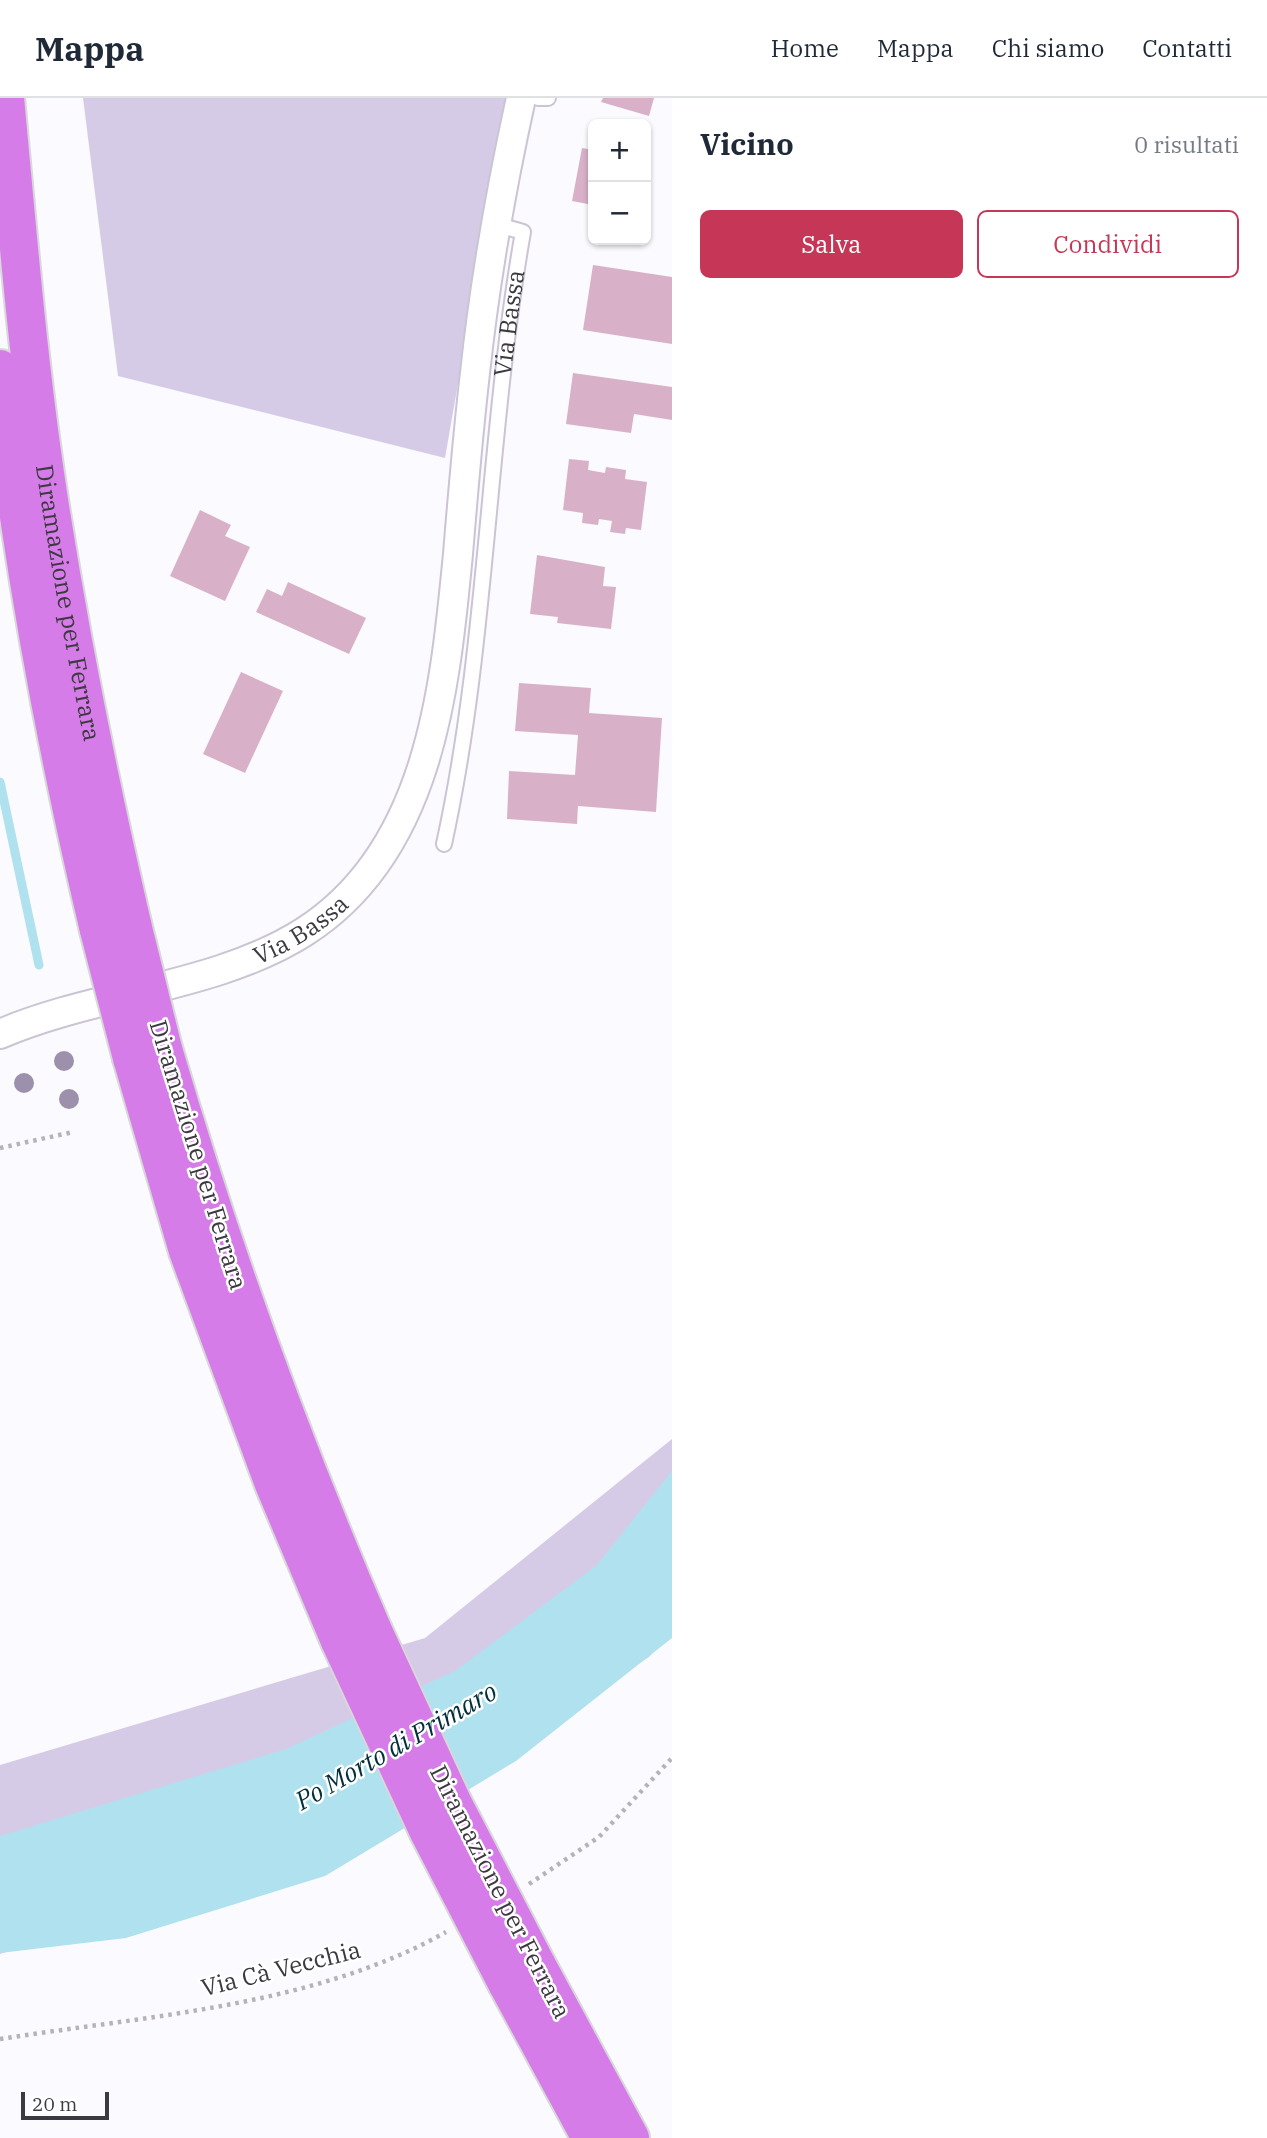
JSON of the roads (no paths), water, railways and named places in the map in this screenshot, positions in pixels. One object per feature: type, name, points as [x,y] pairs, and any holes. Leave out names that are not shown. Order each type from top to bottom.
[{"type":"highway","name":"Diramazione per Ferrara","points":[[5,98],[30,347],[51,511],[85,708],[116,929]]},
{"type":"highway","name":"Diramazione per Ferrara","points":[[0,369],[17,511],[54,732],[116,929],[147,1054],[192,1263],[274,1484],[356,1636],[428,1830],[630,2138]]},
{"type":"highway","name":"Diramazione per Ferrara","points":[[521,1974],[591,2138]]},
{"type":"street","name":"Via Bassa","points":[[0,1034],[60,1013],[211,971],[271,950],[304,932],[340,904],[370,873],[392,841],[411,800],[438,708],[460,663],[481,441],[495,224],[521,98]]},
{"type":"lane","points":[[538,98],[548,98]]},
{"type":"lane","name":"Via Bassa","points":[[444,844],[459,778],[460,663]]},
{"type":"water","name":"Po Morto di Primaro","points":[[672,1471],[672,1638],[516,1761],[325,1876],[126,1938],[0,1953],[0,1836],[286,1749],[455,1671],[597,1565]]},
{"type":"waterway","points":[[0,782],[39,965]]}]
